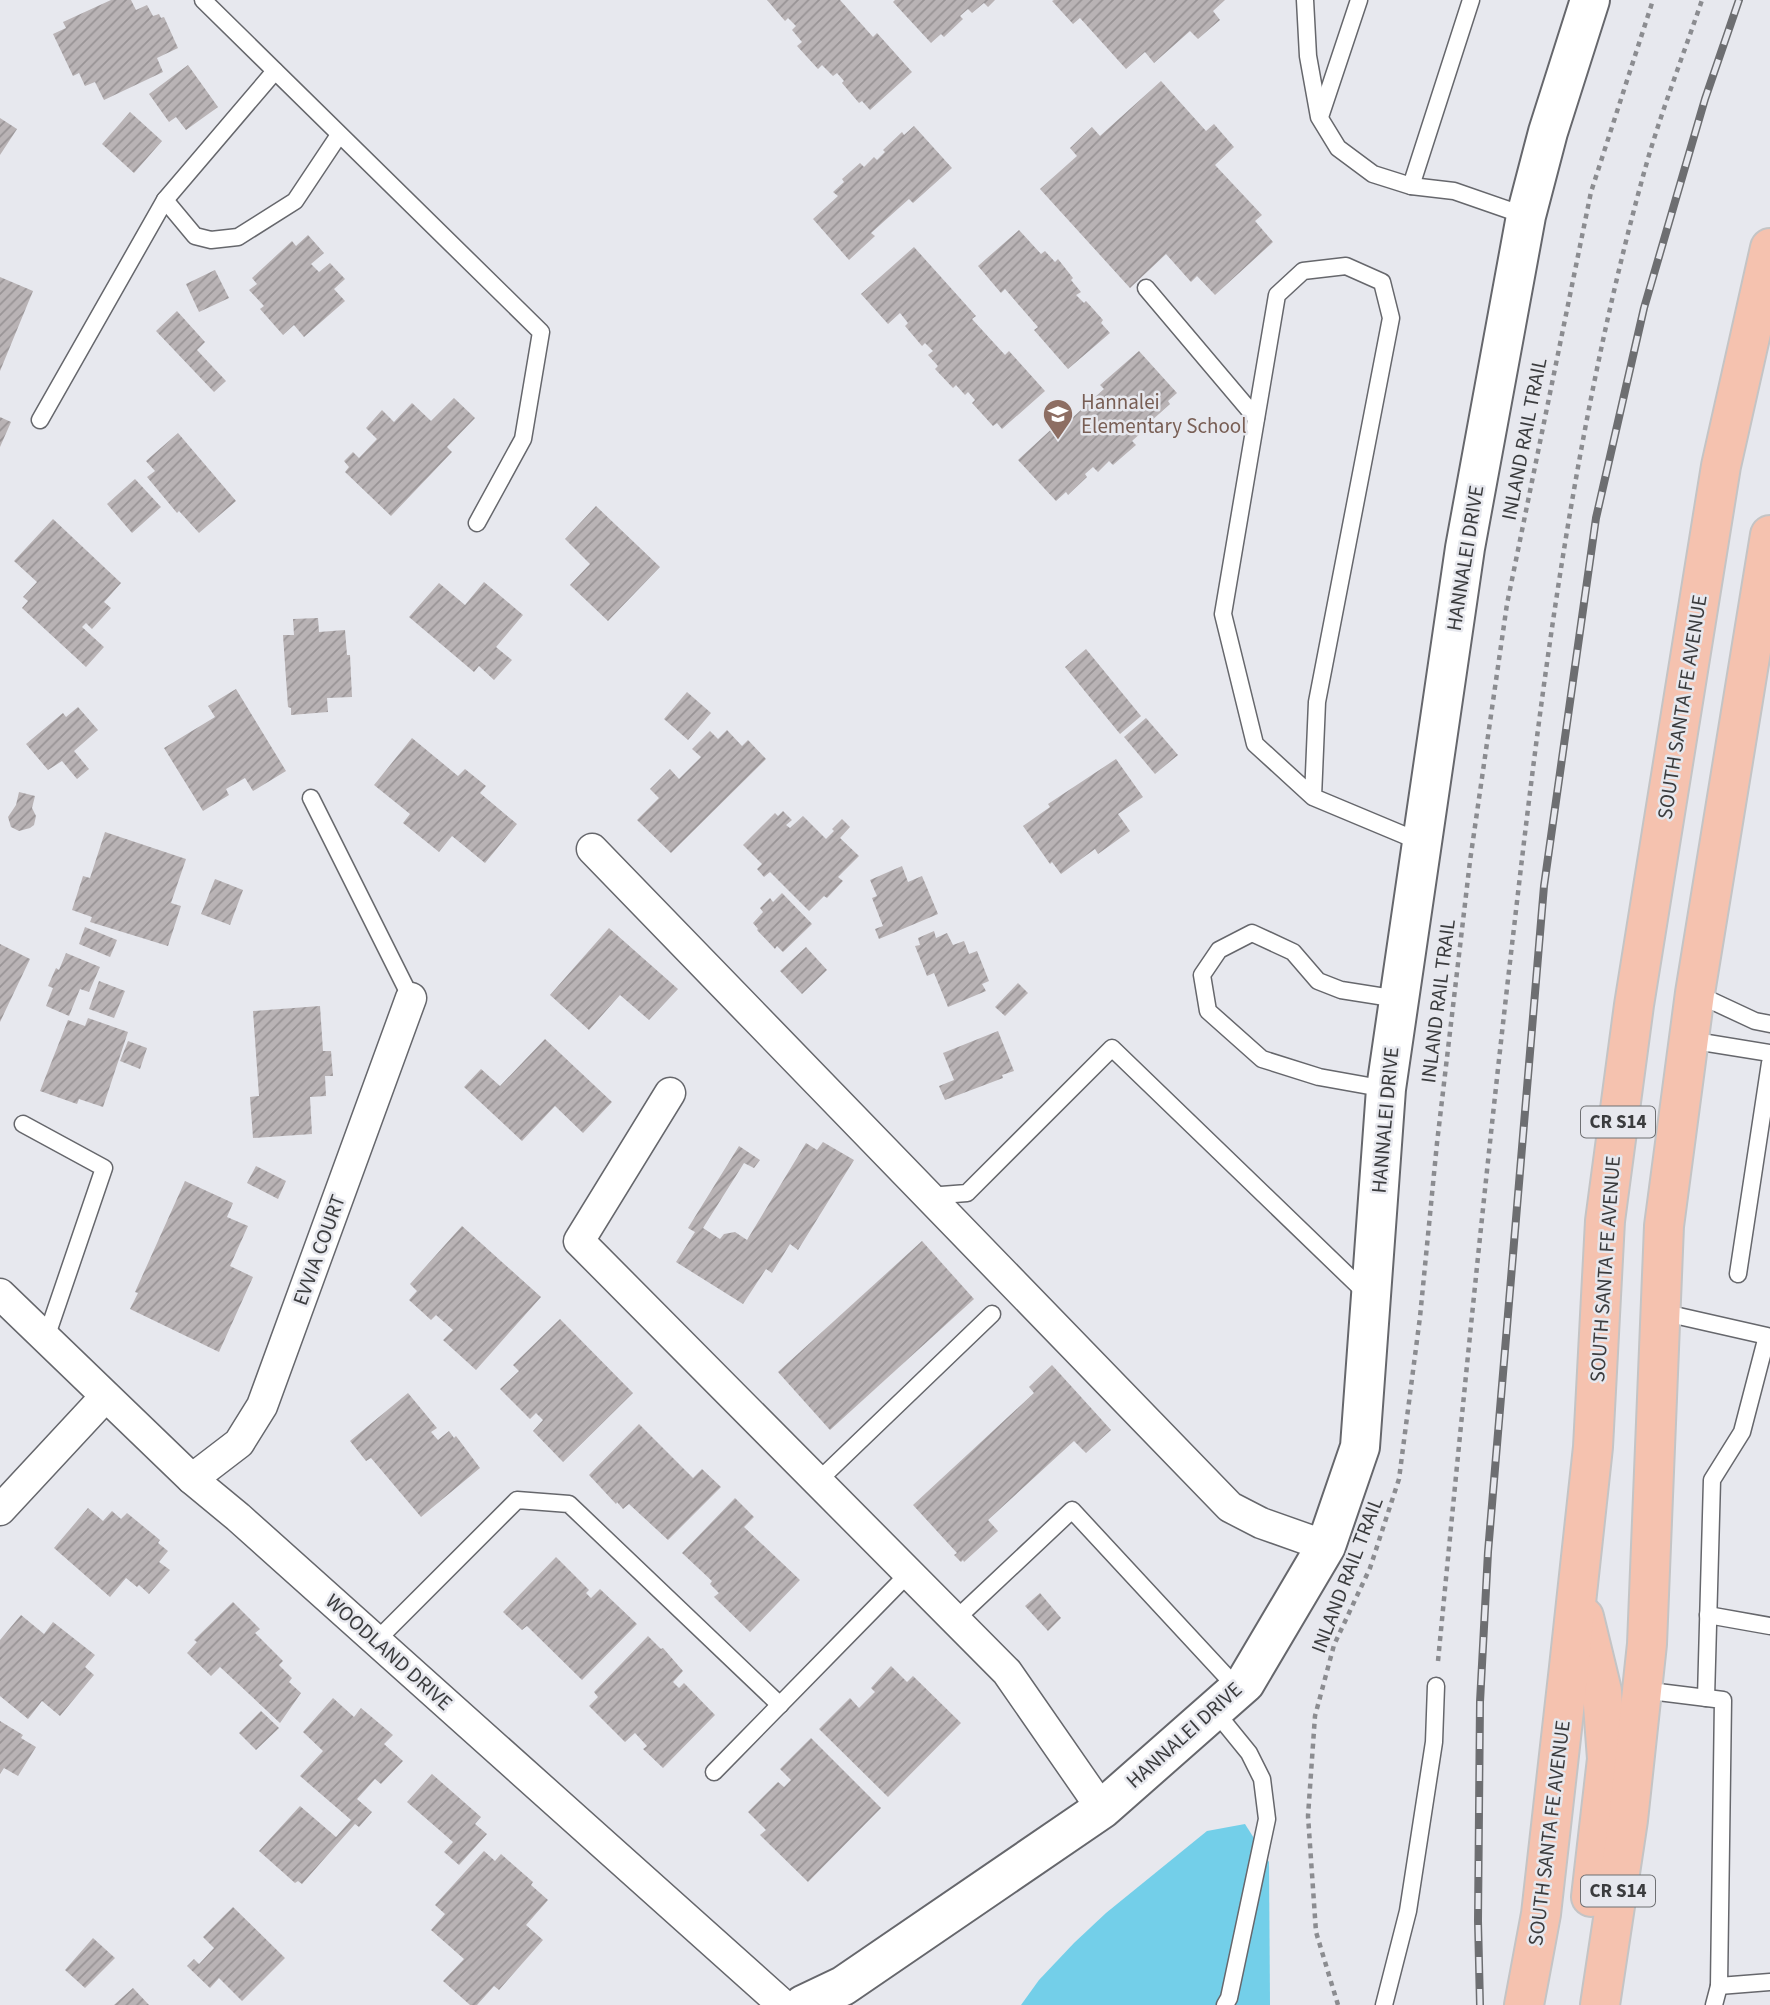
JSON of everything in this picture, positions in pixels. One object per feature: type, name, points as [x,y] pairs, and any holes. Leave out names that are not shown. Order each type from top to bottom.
[{"type":"main road","name":"SOUTH SANTA FE AVENUE","points":[[1524,2005],[1541,1914],[1593,1447],[1605,1221],[1634,1004],[1721,466],[1770,248]]},
{"type":"main road","name":"CR S14","points":[[1600,2005],[1628,1820],[1647,1644],[1664,1226],[1695,993],[1761,647],[1770,535]]},
{"type":"main road","points":[[1573,2005],[1588,1922],[1607,1759],[1602,1691],[1577,1591]]},
{"type":"street","name":"HANNALEI DRIVE","points":[[803,2005],[843,1986],[1102,1809],[1245,1683],[1326,1546],[1360,1447],[1386,1089],[1465,548],[1526,216],[1548,132],[1590,0]]},
{"type":"street","points":[[592,849],[1230,1507],[1261,1523],[1326,1546]]},
{"type":"street","name":"EVVIA COURT","points":[[192,1479],[239,1443],[262,1406],[411,998]]},
{"type":"street","points":[[670,1093],[579,1241],[1007,1672],[1102,1809]]},
{"type":"street","name":"WOODLAND DRIVE","points":[[0,1294],[192,1479],[238,1517],[783,2005]]},
{"type":"street","points":[[0,1510],[105,1397]]},
{"type":"lane","points":[[203,0],[541,332],[523,439],[477,523]]},
{"type":"lane","points":[[1306,0],[1308,56],[1320,117],[1338,148],[1373,174],[1412,186],[1454,191],[1526,216]]},
{"type":"lane","points":[[1320,117],[1359,0]]},
{"type":"lane","points":[[1412,186],[1471,0]]},
{"type":"lane","points":[[40,420],[165,200],[275,71]]},
{"type":"lane","points":[[165,200],[195,236],[211,240],[238,237],[295,201],[339,135]]},
{"type":"lane","points":[[1314,797],[1317,702],[1391,318],[1382,282],[1346,266],[1303,271],[1277,295],[1223,614],[1255,744],[1314,797],[1423,843]]},
{"type":"lane","points":[[1146,288],[1256,418]]},
{"type":"lane","points":[[310,798],[411,998]]},
{"type":"lane","points":[[1386,1089],[1319,1077],[1262,1059],[1208,1011],[1202,975],[1219,950],[1252,933],[1293,952],[1318,981],[1341,990],[1398,999]]},
{"type":"lane","points":[[1695,993],[1755,1021],[1770,1024]]},
{"type":"lane","points":[[1689,1040],[1770,1053]]},
{"type":"lane","points":[[928,1196],[967,1193],[1112,1048],[1370,1296]]},
{"type":"lane","points":[[1738,1274],[1770,1063]]},
{"type":"lane","points":[[23,1124],[104,1168],[46,1338]]},
{"type":"lane","points":[[1661,1312],[1768,1336],[1742,1432],[1712,1480],[1706,1698]]},
{"type":"lane","points":[[818,1481],[992,1314]]},
{"type":"lane","points":[[376,1641],[517,1500],[569,1504],[780,1705]]},
{"type":"lane","points":[[956,1620],[1072,1510],[1226,1700],[1262,1779],[1267,1819],[1229,1998],[1225,2005]]},
{"type":"lane","points":[[713,1772],[909,1573]]},
{"type":"lane","points":[[1709,1615],[1770,1626]]},
{"type":"lane","points":[[1384,2005],[1408,1911],[1434,1742],[1436,1686]]},
{"type":"lane","points":[[1642,1690],[1723,1700],[1719,1986],[1714,2005]]},
{"type":"lane","points":[[1719,1986],[1770,1982]]},
{"type":"path","name":"INLAND RAIL TRAIL","points":[[1338,2005],[1316,1932],[1308,1816],[1315,1716],[1334,1645],[1370,1568],[1399,1479],[1420,1317],[1470,861],[1507,604],[1591,192],[1653,0]]},
{"type":"path","points":[[1436,1686],[1492,1116],[1535,746],[1576,471],[1609,312],[1647,164],[1702,0]]},
{"type":"water","points":[[1245,1824],[1269,1862],[1270,2005],[1021,2005],[1039,1980],[1106,1913],[1207,1831]]},
{"type":"building","points":[[111,0],[131,0],[136,10],[147,5],[153,16],[159,14],[161,18],[164,17],[178,48],[157,58],[163,72],[104,100],[95,82],[85,86],[79,73],[73,76],[53,34],[66,28],[63,22]]},
{"type":"building","points":[[767,0],[840,0],[873,37],[877,33],[912,72],[870,110],[862,101],[859,103],[837,73],[833,76],[822,65],[818,69],[797,46],[802,42],[792,30],[796,26],[788,18],[785,21]]},
{"type":"building","points":[[995,0],[988,7],[984,3],[972,13],[968,9],[960,16],[963,19],[944,37],[941,34],[931,43],[893,2]]},
{"type":"building","points":[[1225,0],[1213,11],[1220,20],[1198,39],[1190,31],[1154,63],[1145,52],[1126,69],[1080,18],[1073,24],[1052,1]]},
{"type":"building","points":[[188,65],[218,107],[186,130],[176,117],[169,122],[149,94]]},
{"type":"building","points":[[1161,81],[1206,131],[1214,124],[1234,147],[1215,165],[1262,215],[1255,221],[1273,242],[1215,295],[1197,276],[1191,282],[1166,254],[1130,288],[1040,189],[1077,156],[1070,148],[1092,127],[1100,136]]},
{"type":"building","points":[[130,112],[162,141],[134,173],[102,144]]},
{"type":"building","points":[[0,118],[17,129],[0,155]]},
{"type":"building","points":[[914,126],[952,168],[913,203],[909,199],[871,233],[875,236],[849,260],[813,219],[838,196],[833,192],[844,182],[842,179],[860,163],[864,167],[874,157],[877,160],[885,152],[883,150],[902,132],[904,135]]},
{"type":"building","points":[[1019,230],[1041,254],[1045,251],[1055,262],[1058,259],[1081,292],[1076,295],[1084,303],[1086,301],[1103,320],[1101,323],[1110,333],[1068,369],[1034,330],[1038,327],[1005,289],[1001,293],[978,266]]},
{"type":"building","points":[[308,235],[324,253],[311,264],[319,272],[330,263],[345,279],[334,289],[345,301],[304,337],[294,325],[283,335],[260,309],[264,306],[249,290],[257,284],[252,278],[292,241],[296,246]]},
{"type":"building","points":[[914,247],[976,316],[972,319],[1005,355],[1009,351],[1045,391],[1002,429],[997,423],[993,426],[972,403],[975,400],[968,392],[965,395],[956,385],[953,388],[935,369],[938,366],[928,355],[933,351],[925,343],[922,346],[905,326],[908,323],[900,313],[888,324],[861,294]]},
{"type":"building","points":[[215,270],[229,298],[199,312],[186,284]]},
{"type":"building","points":[[0,277],[33,291],[0,371]]},
{"type":"building","points":[[177,311],[205,342],[197,350],[226,381],[214,392],[156,331]]},
{"type":"building","points":[[1139,351],[1177,393],[1168,401],[1170,404],[1150,422],[1148,419],[1140,426],[1144,430],[1132,441],[1136,445],[1113,465],[1109,461],[1098,472],[1093,467],[1085,474],[1087,477],[1068,495],[1066,492],[1056,501],[1018,460],[1056,425],[1060,429],[1104,389],[1100,385]]},
{"type":"building","points":[[454,398],[475,418],[447,447],[452,452],[391,516],[345,472],[349,467],[344,461],[353,452],[359,458],[377,439],[366,428],[382,410],[394,422],[412,403],[431,421]]},
{"type":"building","points":[[0,417],[11,422],[0,447]]},
{"type":"building","points":[[178,433],[236,501],[199,533],[179,511],[177,513],[147,477],[155,471],[146,461]]},
{"type":"building","points":[[135,479],[161,507],[132,533],[107,504]]},
{"type":"building","points":[[596,506],[660,567],[608,621],[570,585],[590,564],[565,539]]},
{"type":"building","points":[[53,519],[121,583],[104,602],[111,608],[92,629],[86,623],[82,627],[104,647],[86,667],[22,608],[28,601],[23,597],[37,582],[14,561]]},
{"type":"building","points":[[484,582],[523,615],[496,647],[512,660],[494,680],[479,666],[474,672],[409,617],[439,583],[465,605]]},
{"type":"building","points":[[318,618],[319,632],[345,630],[347,655],[350,655],[352,697],[327,698],[328,712],[291,715],[291,708],[288,707],[283,635],[294,635],[293,619]]},
{"type":"building","points":[[1086,649],[1141,716],[1120,734],[1065,667]]},
{"type":"building","points":[[236,689],[286,771],[253,791],[245,778],[226,789],[229,795],[203,811],[164,748],[215,717],[208,706]]},
{"type":"building","points":[[687,692],[711,713],[688,740],[664,719]]},
{"type":"building","points":[[78,707],[98,730],[74,751],[89,769],[77,779],[62,761],[48,770],[26,744],[63,713],[66,717]]},
{"type":"building","points":[[1146,718],[1178,755],[1155,774],[1124,737]]},
{"type":"building","points":[[727,730],[742,746],[748,740],[766,759],[671,853],[637,820],[659,798],[650,789],[670,769],[679,779],[701,757],[692,749],[710,731],[718,739]]},
{"type":"building","points":[[412,738],[458,776],[465,769],[486,786],[480,793],[517,824],[485,863],[452,836],[439,852],[403,823],[410,814],[374,785]]},
{"type":"building","points":[[1116,759],[1143,797],[1118,814],[1130,831],[1098,854],[1095,849],[1061,874],[1052,862],[1050,864],[1023,826],[1050,807],[1048,804]]},
{"type":"building","points":[[19,792],[35,796],[32,808],[36,816],[34,825],[19,831],[11,827],[8,817],[16,805]]},
{"type":"building","points":[[783,811],[792,820],[786,825],[790,828],[803,816],[826,839],[842,819],[850,827],[840,838],[859,856],[838,877],[843,881],[827,898],[824,896],[809,911],[770,872],[764,877],[757,869],[762,864],[743,845],[775,813],[778,816]]},
{"type":"building","points":[[105,832],[186,859],[171,903],[181,906],[168,946],[90,922],[92,917],[72,910],[83,876],[90,878]]},
{"type":"building","points":[[902,866],[908,882],[922,876],[938,914],[879,939],[875,929],[883,926],[872,898],[877,896],[870,880]]},
{"type":"building","points":[[215,879],[243,890],[230,925],[201,914]]},
{"type":"building","points":[[782,893],[812,924],[783,952],[777,946],[775,949],[753,923],[763,912],[760,908],[770,898],[773,902]]},
{"type":"building","points":[[85,927],[117,940],[110,957],[79,944]]},
{"type":"building","points":[[609,928],[678,989],[649,1020],[620,995],[589,1030],[550,995]]},
{"type":"building","points":[[934,931],[936,938],[947,933],[953,945],[964,941],[969,954],[977,951],[989,981],[982,984],[986,991],[948,1007],[934,973],[927,976],[915,946],[920,945],[918,938]]},
{"type":"building","points":[[0,944],[30,959],[0,1022]]},
{"type":"building","points":[[806,947],[827,970],[802,994],[780,971]]},
{"type":"building","points":[[66,953],[100,967],[89,992],[80,989],[69,1016],[46,1006],[53,988],[48,986]]},
{"type":"building","points":[[99,981],[125,991],[114,1018],[89,1009]]},
{"type":"building","points":[[1018,983],[1028,993],[1005,1016],[995,1007]]},
{"type":"building","points":[[320,1006],[323,1051],[331,1051],[333,1076],[325,1076],[326,1096],[310,1097],[312,1134],[253,1138],[250,1097],[259,1096],[253,1011]]},
{"type":"building","points":[[88,1018],[128,1032],[103,1107],[79,1099],[77,1104],[40,1091],[68,1020],[85,1026]]},
{"type":"building","points":[[998,1031],[1014,1071],[1002,1075],[1003,1078],[945,1100],[939,1086],[954,1080],[943,1053]]},
{"type":"building","points":[[545,1039],[612,1102],[583,1133],[555,1106],[522,1141],[464,1087],[481,1069],[500,1086]]},
{"type":"building","points":[[128,1041],[147,1048],[140,1069],[120,1061]]},
{"type":"building","points":[[823,1142],[854,1160],[798,1250],[790,1244],[772,1273],[766,1269],[743,1304],[676,1262],[695,1232],[688,1228],[739,1146],[760,1160],[754,1168],[744,1163],[703,1228],[720,1239],[724,1234],[735,1232],[747,1240],[806,1143],[817,1150]]},
{"type":"building","points":[[256,1166],[286,1181],[278,1199],[247,1183]]},
{"type":"building","points":[[185,1181],[233,1203],[227,1217],[248,1226],[230,1266],[253,1277],[219,1352],[130,1309],[138,1293],[135,1292]]},
{"type":"building","points":[[462,1226],[541,1297],[476,1370],[443,1340],[453,1330],[436,1315],[431,1320],[409,1300],[417,1291],[410,1284]]},
{"type":"building","points":[[922,1241],[974,1299],[830,1430],[778,1372]]},
{"type":"building","points":[[560,1319],[633,1393],[563,1462],[533,1431],[543,1420],[536,1413],[530,1419],[500,1389],[519,1371],[513,1365]]},
{"type":"building","points":[[1052,1365],[1111,1430],[1086,1453],[1074,1441],[988,1520],[998,1531],[961,1562],[954,1555],[957,1553],[913,1505],[1034,1393],[1029,1387]]},
{"type":"building","points":[[408,1393],[437,1428],[431,1432],[438,1440],[449,1431],[454,1438],[456,1436],[480,1468],[421,1517],[371,1458],[366,1461],[350,1441]]},
{"type":"building","points":[[639,1424],[693,1478],[702,1469],[721,1487],[668,1540],[629,1504],[623,1509],[617,1502],[616,1504],[589,1475]]},
{"type":"building","points":[[735,1498],[754,1517],[744,1527],[800,1580],[750,1632],[714,1597],[719,1593],[710,1584],[712,1581],[682,1553]]},
{"type":"building","points":[[88,1508],[103,1521],[112,1511],[121,1519],[127,1513],[160,1540],[158,1543],[168,1551],[159,1562],[170,1570],[149,1594],[126,1578],[110,1597],[54,1548]]},
{"type":"building","points":[[556,1557],[589,1590],[586,1593],[591,1598],[600,1589],[637,1624],[582,1680],[527,1626],[522,1630],[503,1612]]},
{"type":"building","points":[[1040,1593],[1061,1618],[1048,1631],[1025,1606]]},
{"type":"building","points":[[233,1602],[260,1629],[255,1633],[283,1661],[279,1665],[292,1678],[289,1682],[301,1693],[280,1723],[220,1667],[211,1676],[187,1653],[197,1642],[194,1640]]},
{"type":"building","points":[[21,1615],[44,1634],[53,1622],[95,1655],[85,1667],[94,1675],[60,1716],[42,1701],[28,1719],[0,1696],[0,1640]]},
{"type":"building","points":[[648,1636],[663,1648],[683,1671],[673,1682],[679,1688],[684,1683],[715,1715],[663,1768],[643,1749],[647,1746],[635,1733],[625,1742],[589,1706],[598,1697],[594,1692]]},
{"type":"building","points":[[891,1666],[907,1682],[913,1676],[961,1723],[888,1797],[819,1729],[850,1698],[859,1708],[875,1692],[871,1688]]},
{"type":"building","points":[[333,1698],[354,1717],[361,1708],[393,1735],[384,1744],[403,1761],[381,1784],[375,1779],[357,1799],[372,1812],[359,1827],[355,1824],[302,1884],[298,1881],[295,1883],[259,1851],[300,1806],[336,1837],[351,1820],[300,1776],[323,1751],[303,1732]]},
{"type":"building","points":[[261,1711],[279,1728],[256,1750],[239,1733]]},
{"type":"building","points":[[0,1721],[23,1735],[21,1738],[36,1747],[18,1776],[4,1768],[0,1774]]},
{"type":"building","points":[[811,1738],[881,1808],[808,1882],[760,1835],[766,1830],[748,1812],[778,1782],[784,1787],[791,1780],[780,1769]]},
{"type":"building","points":[[432,1774],[481,1817],[475,1824],[487,1834],[459,1865],[444,1852],[453,1842],[407,1802]]},
{"type":"building","points":[[484,1851],[495,1861],[501,1854],[533,1882],[531,1885],[548,1900],[526,1925],[543,1940],[499,1990],[494,1986],[477,2005],[470,2005],[443,1981],[464,1959],[431,1930],[445,1914],[435,1905]]},
{"type":"building","points":[[233,1907],[285,1958],[242,2001],[219,1978],[210,1988],[187,1966],[194,1959],[199,1964],[214,1948],[203,1937]]},
{"type":"building","points":[[93,1938],[115,1958],[85,1988],[65,1970]]},
{"type":"building","points":[[133,1988],[149,2005],[114,2005]]},
{"type":"railway","points":[[1480,2005],[1480,1702],[1488,1552],[1544,886],[1596,518],[1644,308],[1705,99],[1739,0]]},
{"type":"place","name":"Hannalei Elementary School","points":[[1058,441]]}]
